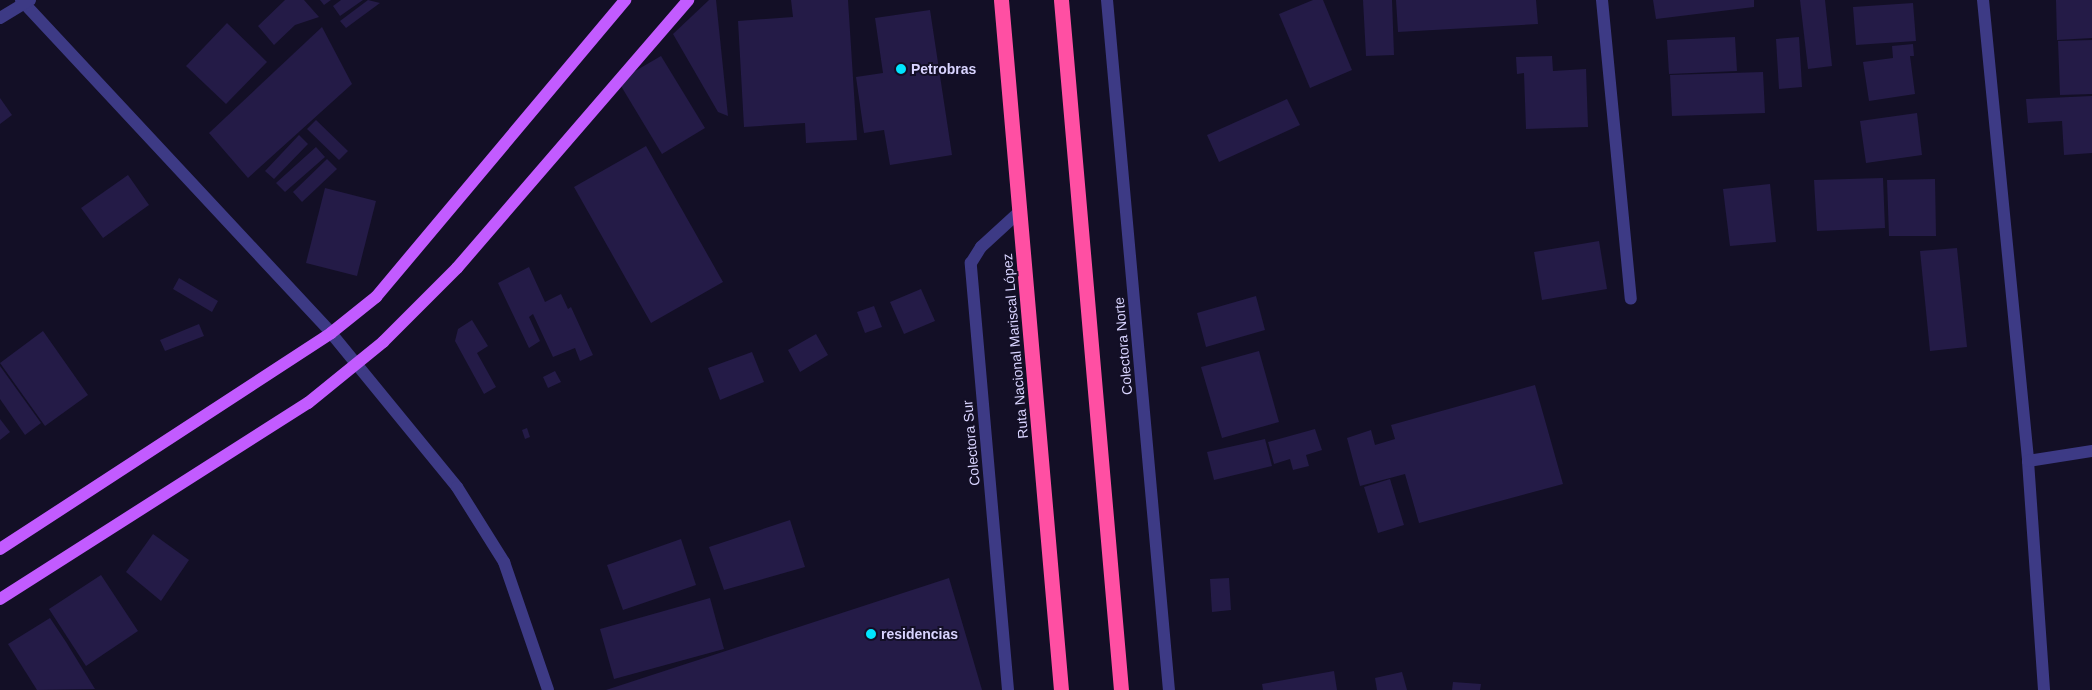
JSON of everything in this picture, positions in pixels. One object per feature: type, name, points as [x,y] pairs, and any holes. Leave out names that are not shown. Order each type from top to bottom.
[{"type":"highway","name":"Ruta Nacional Mariscal López","points":[[1001,0],[1061,690]]},
{"type":"highway","points":[[1061,0],[1121,690]]},
{"type":"main road","points":[[0,549],[331,333],[376,297],[625,0]]},
{"type":"main road","points":[[0,599],[308,403],[355,364],[457,268],[688,0]]},
{"type":"street","name":"Colectora Norte","points":[[1107,0],[1169,690]]},
{"type":"street","points":[[1602,0],[1631,299]]},
{"type":"street","points":[[1983,0],[2028,461],[2044,690]]},
{"type":"street","points":[[0,18],[25,1],[331,333],[457,487],[504,562],[548,690]]},
{"type":"street","name":"Colectora Sur","points":[[1008,690],[971,263],[981,247],[1019,212]]},
{"type":"street","points":[[2028,461],[2092,451]]},
{"type":"building","points":[[285,0],[304,0],[319,17],[295,25],[274,45],[258,26]]},
{"type":"building","points":[[320,0],[331,0],[324,5]]},
{"type":"building","points":[[341,0],[363,0],[340,16],[333,6]]},
{"type":"building","points":[[368,0],[380,3],[346,28],[340,21]]},
{"type":"building","points":[[709,0],[716,0],[728,116],[718,112],[673,34]]},
{"type":"building","points":[[791,0],[848,0],[857,140],[806,143],[805,123],[744,127],[738,21],[793,17]]},
{"type":"building","points":[[1313,0],[1323,0],[1352,70],[1310,88],[1279,14]]},
{"type":"building","points":[[1363,0],[1392,0],[1394,55],[1366,56]]},
{"type":"building","points":[[1396,0],[1536,0],[1538,24],[1398,32]]},
{"type":"building","points":[[1653,0],[1754,0],[1754,7],[1656,19]]},
{"type":"building","points":[[1800,0],[1825,0],[1832,66],[1808,69]]},
{"type":"building","points":[[2056,0],[2092,0],[2092,38],[2057,40]]},
{"type":"building","points":[[1913,3],[1916,41],[1856,45],[1853,7]]},
{"type":"building","points":[[930,10],[952,155],[890,165],[884,130],[864,133],[856,77],[883,73],[875,18]]},
{"type":"building","points":[[227,23],[267,62],[226,104],[186,66]]},
{"type":"building","points":[[322,27],[352,84],[248,178],[209,133]]},
{"type":"building","points":[[1735,37],[1737,71],[1669,74],[1667,40]]},
{"type":"building","points":[[1799,37],[1802,87],[1779,89],[1776,39]]},
{"type":"building","points":[[2092,40],[2092,94],[2060,95],[2058,41]]},
{"type":"building","points":[[1913,44],[1914,56],[1910,56],[1915,94],[1869,101],[1863,62],[1893,58],[1892,46]]},
{"type":"building","points":[[661,56],[705,128],[662,154],[618,81]]},
{"type":"building","points":[[1552,56],[1553,71],[1586,69],[1588,127],[1526,129],[1524,73],[1517,74],[1516,57]]},
{"type":"building","points":[[1763,72],[1765,113],[1672,116],[1670,75]]},
{"type":"building","points":[[2092,96],[2092,153],[2064,155],[2062,121],[2028,123],[2026,99]]},
{"type":"building","points":[[0,98],[12,115],[0,124]]},
{"type":"building","points":[[1287,99],[1300,125],[1219,162],[1207,135]]},
{"type":"building","points":[[1917,113],[1922,155],[1866,163],[1860,121]]},
{"type":"building","points":[[316,120],[348,151],[339,160],[307,129]]},
{"type":"building","points":[[299,135],[308,144],[274,179],[265,171]]},
{"type":"building","points":[[646,146],[723,282],[651,323],[574,187]]},
{"type":"building","points":[[316,147],[325,157],[285,192],[276,183]]},
{"type":"building","points":[[327,159],[337,169],[302,202],[293,192]]},
{"type":"building","points":[[128,175],[149,205],[103,238],[81,208]]},
{"type":"building","points":[[1883,178],[1885,228],[1817,231],[1814,180]]},
{"type":"building","points":[[1935,179],[1936,236],[1889,236],[1887,180]]},
{"type":"building","points":[[1770,184],[1776,242],[1730,246],[1723,189]]},
{"type":"building","points":[[325,188],[376,201],[357,276],[306,263]]},
{"type":"building","points":[[1599,241],[1607,289],[1542,300],[1534,252]]},
{"type":"building","points":[[1957,248],[1967,347],[1930,351],[1920,251]]},
{"type":"building","points":[[529,267],[545,302],[561,294],[568,309],[571,307],[593,355],[580,361],[575,348],[553,357],[533,314],[529,317],[540,341],[529,348],[498,283]]},
{"type":"building","points":[[179,278],[218,301],[212,312],[173,289]]},
{"type":"building","points":[[921,289],[935,321],[904,334],[890,302]]},
{"type":"building","points":[[1256,296],[1265,330],[1206,347],[1197,313]]},
{"type":"building","points":[[874,306],[882,327],[865,333],[857,312]]},
{"type":"building","points":[[472,320],[488,346],[477,353],[496,387],[484,394],[455,341],[458,329]]},
{"type":"building","points":[[199,324],[204,336],[165,351],[160,340]]},
{"type":"building","points":[[43,331],[88,395],[45,426],[0,363]]},
{"type":"building","points":[[816,334],[828,355],[800,372],[788,350]]},
{"type":"building","points":[[1259,351],[1279,422],[1222,438],[1201,367]]},
{"type":"building","points":[[752,352],[764,382],[720,400],[708,368]]},
{"type":"building","points":[[0,366],[41,423],[25,435],[0,399]]},
{"type":"building","points":[[555,371],[561,382],[548,388],[543,377]]},
{"type":"building","points":[[1535,385],[1563,484],[1419,523],[1405,474],[1360,486],[1347,438],[1371,430],[1375,445],[1395,439],[1391,425]]},
{"type":"building","points":[[0,419],[10,432],[0,440]]},
{"type":"building","points":[[527,428],[530,437],[525,439],[522,430]]},
{"type":"building","points":[[1315,429],[1322,450],[1306,455],[1309,466],[1293,470],[1290,459],[1274,464],[1268,442]]},
{"type":"building","points":[[1265,439],[1272,466],[1214,480],[1207,452]]},
{"type":"building","points":[[1390,479],[1404,525],[1378,533],[1364,487]]},
{"type":"building","points":[[790,520],[805,567],[724,590],[709,547]]},
{"type":"building","points":[[153,534],[189,560],[161,601],[126,572]]},
{"type":"building","points":[[681,539],[696,585],[623,610],[607,565]]},
{"type":"building","points":[[101,575],[138,631],[86,666],[49,609]]},
{"type":"building","name":"residencias","points":[[949,578],[982,690],[606,690]]},
{"type":"building","points":[[1229,578],[1231,610],[1212,612],[1210,579]]},
{"type":"building","points":[[710,598],[724,649],[614,679],[600,629]]},
{"type":"building","points":[[50,618],[95,689],[37,690],[8,644]]},
{"type":"building","points":[[1334,671],[1337,690],[1263,690],[1262,684]]},
{"type":"building","points":[[1402,672],[1407,690],[1377,690],[1375,678]]},
{"type":"building","points":[[1453,682],[1481,684],[1480,690],[1452,690]]},
{"type":"place","name":"Petrobras","points":[[901,69]]},
{"type":"place","name":"residencias","points":[[871,634]]}]
